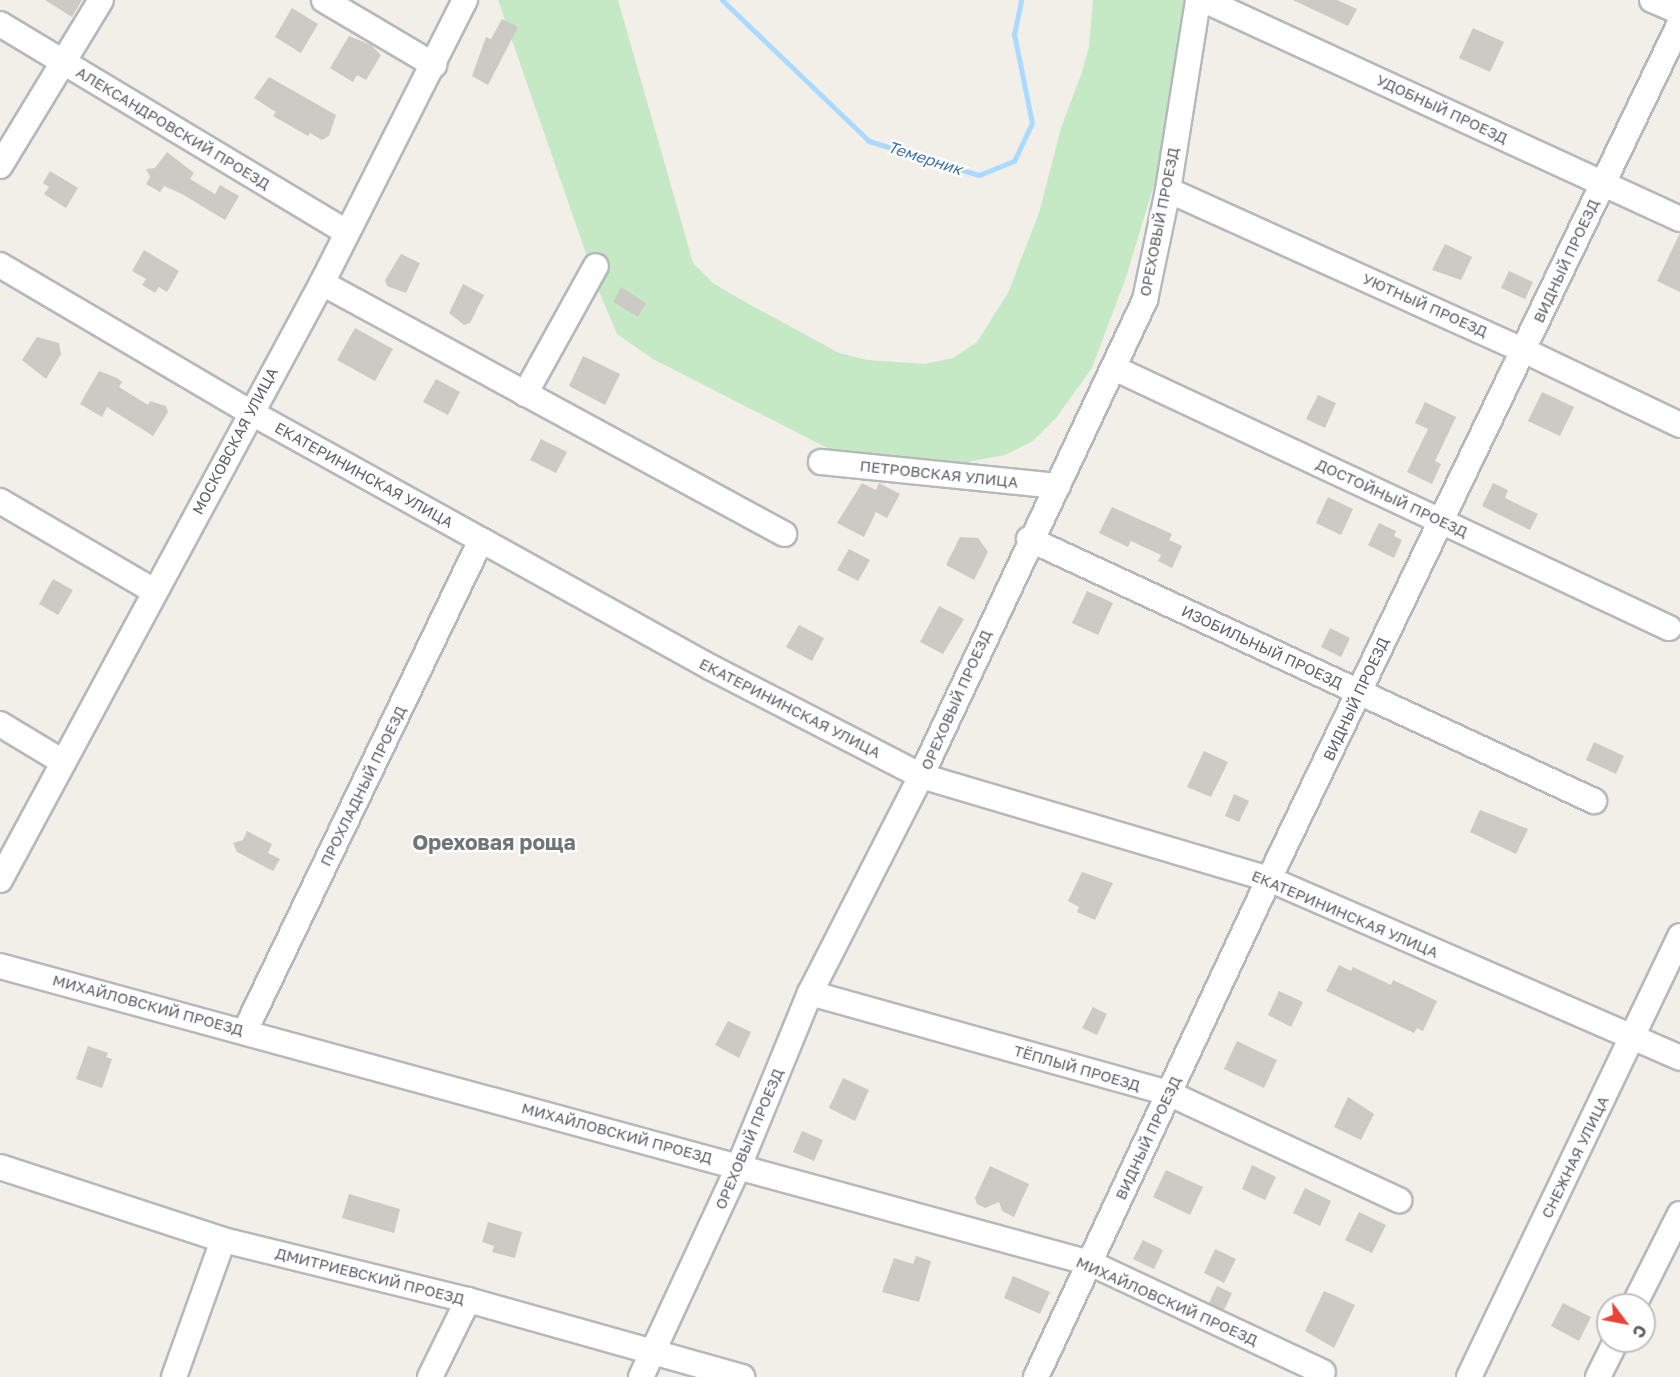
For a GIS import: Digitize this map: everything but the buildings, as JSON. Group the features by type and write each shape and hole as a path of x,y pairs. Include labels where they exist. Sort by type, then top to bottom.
{"street":[{"path":"0,166 100,0"},
{"path":"324,0 434,65"},
{"name":"МОСКОВСКАЯ УЛИЦА","path":"0,880 250,412 322,283 465,0"},
{"name":"ОРЕХОВЫЙ ПРОЕЗД","path":"641,1377 739,1166 810,993 921,776 1029,539 1058,486 1144,300 1168,190 1198,0"},
{"name":"УДОБНЫЙ ПРОЕЗД","path":"1204,0 1680,219"},
{"path":"1652,0 1680,12"},
{"name":"ВИДНЫЙ ПРОЕЗД","path":"1036,1377 1269,879 1680,23"},
{"name":"АЛЕКСАНДРОВСКИЙ ПРОЕЗД","path":"0,24 346,232"},
{"name":"УЮТНЫЙ ПРОЕЗД","path":"1168,190 1523,350 1680,425"},
{"name":"ЕКАТЕРИНИНСКАЯ УЛИЦА","path":"0,265 250,412 712,668 921,776 1269,879 1633,1035 1680,1058"},
{"path":"525,393 596,266"},
{"path":"322,283 784,534"},
{"name":"ДОСТОЙНЫЙ ПРОЕЗД","path":"1114,368 1669,628"},
{"name":"ПЕТРОВСКАЯ УЛИЦА","path":"821,462 1058,486"},
{"path":"0,501 154,591"},
{"name":"ИЗОБИЛЬНЫЙ ПРОЕЗД","path":"1029,539 1594,801"},
{"name":"ПРОХЛАДНЫЙ ПРОЕЗД","path":"245,1031 481,540"},
{"path":"0,724 63,762"},
{"name":"СНЕЖНАЯ УЛИЦА","path":"1469,1377 1680,936"},
{"name":"МИХАЙЛОВСКИЙ ПРОЕЗД","path":"0,966 1090,1263 1323,1372"},
{"name":"ТЁПЛЫЙ ПРОЕЗД","path":"810,993 1168,1093 1400,1200"},
{"name":"ДМИТРИЕВСКИЙ ПРОЕЗД","path":"0,1167 223,1240 468,1300 742,1377"},
{"path":"1640,1293 1680,1214"},
{"path":"174,1377 223,1240"},
{"path":"430,1377 468,1300"},
{"path":"1598,1377 1610,1353"}],"green space":[{"path":"498,0 618,0 693,263 713,283 839,353 867,360 925,364 953,358 977,342 1008,293 1039,213 1061,128 1081,75 1089,47 1093,0 1194,0 1162,159 1125,280 1092,368 1056,418 1033,441 1005,455 941,467 847,458 653,359 617,334 599,291"}],"waterway":[{"name":"Темерник","path":"722,0 869,141 979,175 1014,161 1032,123 1014,34 1021,0"}],"district":[{"name":"Ореховая роща","path":"494,842"}]}
